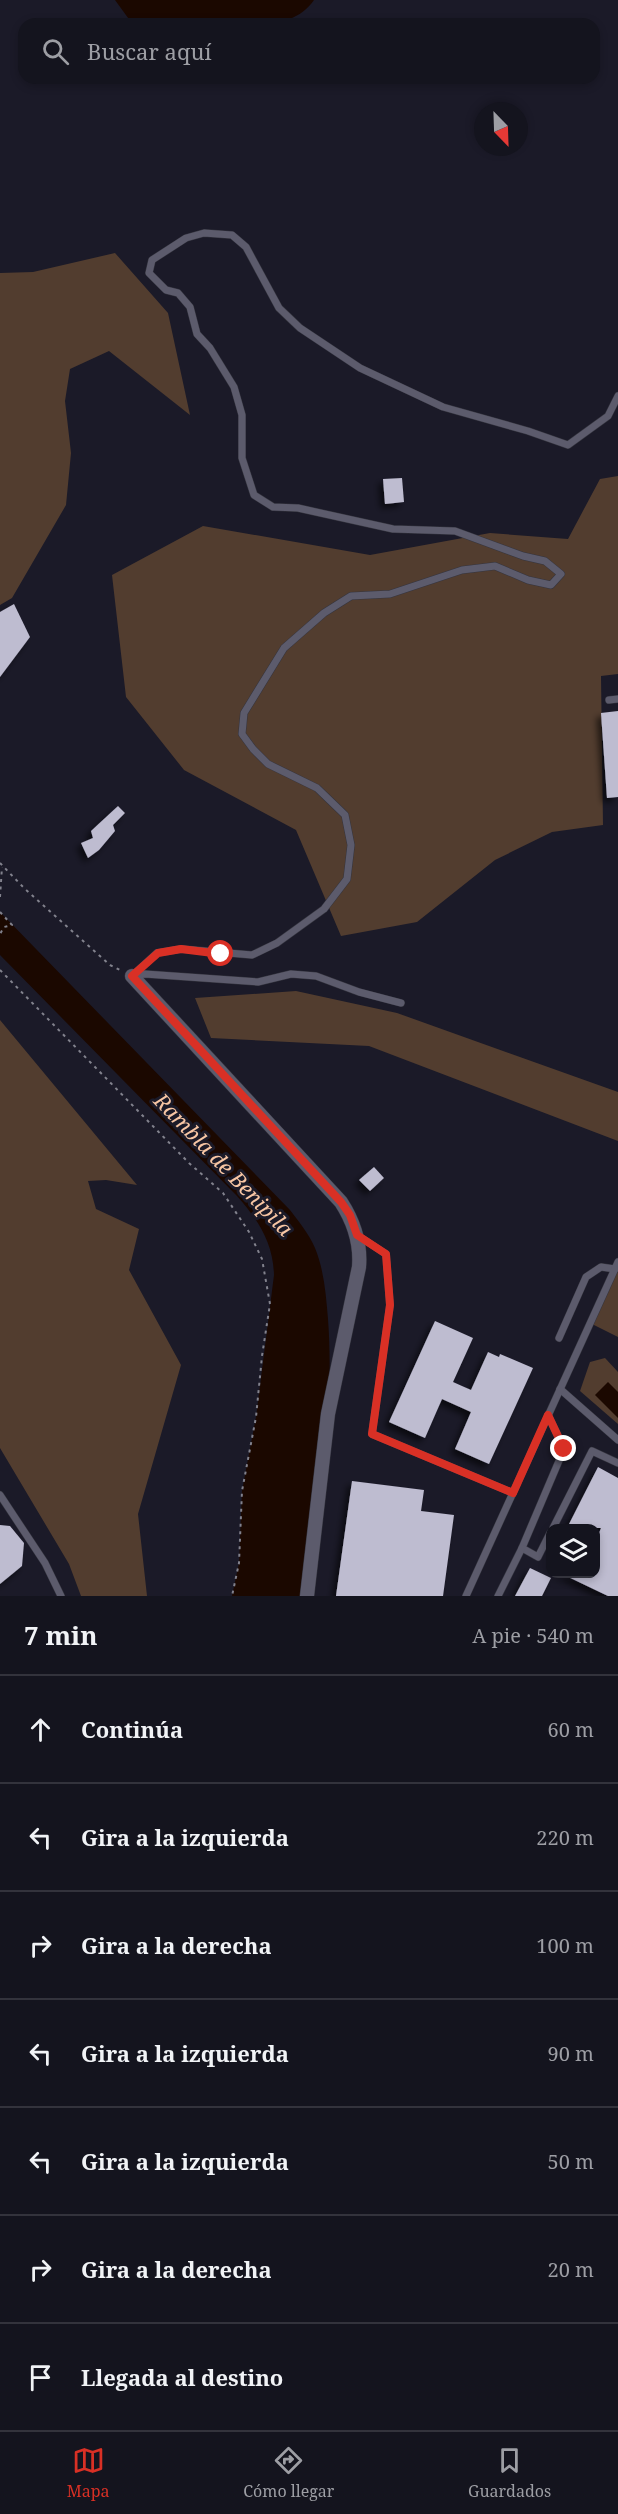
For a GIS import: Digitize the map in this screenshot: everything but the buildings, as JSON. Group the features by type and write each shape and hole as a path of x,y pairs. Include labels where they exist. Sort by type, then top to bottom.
{"street":[{"path":"132,976 341,1202 350,1215 357,1235 360,1254 359,1267 328,1414 307,1596"}],"lane":[{"path":"132,976 158,953 181,949 252,955 277,943 324,909 347,879 351,845 345,815 317,788 268,764 252,749 242,734 244,713 284,648 324,613 351,596 390,594 462,570 495,566 528,580 551,585 561,574 545,561 523,556 454,531 393,529 298,508 273,507 254,495 242,458 242,415 234,387 210,348 197,334 190,307 178,293 166,290 149,273 152,260 186,238 204,233 232,235 246,247 279,308 300,328 360,368 443,407 568,445 608,416 618,396"},
{"path":"609,700 618,699"},
{"path":"132,976 145,974 258,982 291,974 316,976 359,993 402,1003"},
{"path":"357,1235 386,1254 390,1305 372,1434 513,1493"},
{"path":"466,1596 617,1268 601,1267 586,1277 559,1338"},
{"path":"560,1389 618,1440"},
{"path":"498,1596 522,1548 564,1449 548,1415"},
{"path":"555,1524 592,1451 618,1463"},
{"path":"0,1495 45,1563 61,1596"},
{"path":"522,1548 538,1557 546,1541"}],"path":[{"path":"1,864 24,888 110,965 132,976"},
{"path":"0,897 1,864"},
{"path":"0,912 12,925 4,927 0,934"},
{"path":"0,970 189,1163 223,1193 249,1232 262,1259 270,1304 256,1417 242,1491 239,1563 232,1596"}],"shaded area":[{"path":"115,253 168,313 190,415 109,351 70,369 65,401 71,453 66,505 12,598 0,605 0,273 33,272"},
{"path":"618,476 618,674 601,676 603,825 552,832 495,860 417,922 341,936 296,830 184,770 126,697 112,575 203,526 370,555 490,533 568,539 600,479"},
{"path":"296,991 397,1013 618,1092 618,1141 369,1046 211,1038 195,998"},
{"path":"0,1020 137,1185 106,1180 88,1181 96,1209 139,1229 129,1270 181,1365 138,1514 147,1596 81,1596 69,1564 0,1448"},
{"path":"618,1262 618,1337 590,1323"},
{"path":"605,1358 618,1372 618,1424 580,1391 590,1362"}],"water":[{"path":"115,0 314,0 306,9 292,18 128,18"},
{"name":"Rambla de Benipila","path":"0,912 290,1210 315,1248 323,1274 330,1354 324,1458 307,1596 232,1596 239,1563 242,1491 256,1417 274,1275 271,1252 263,1232 237,1196 0,955"},
{"path":"608,1382 618,1392 618,1418 595,1395"}],"route":[{"path":"221,954 181,949 158,953 132,976 341,1202 350,1215 357,1235 386,1254 390,1305 372,1434 513,1493 548,1415 564,1449"}]}
